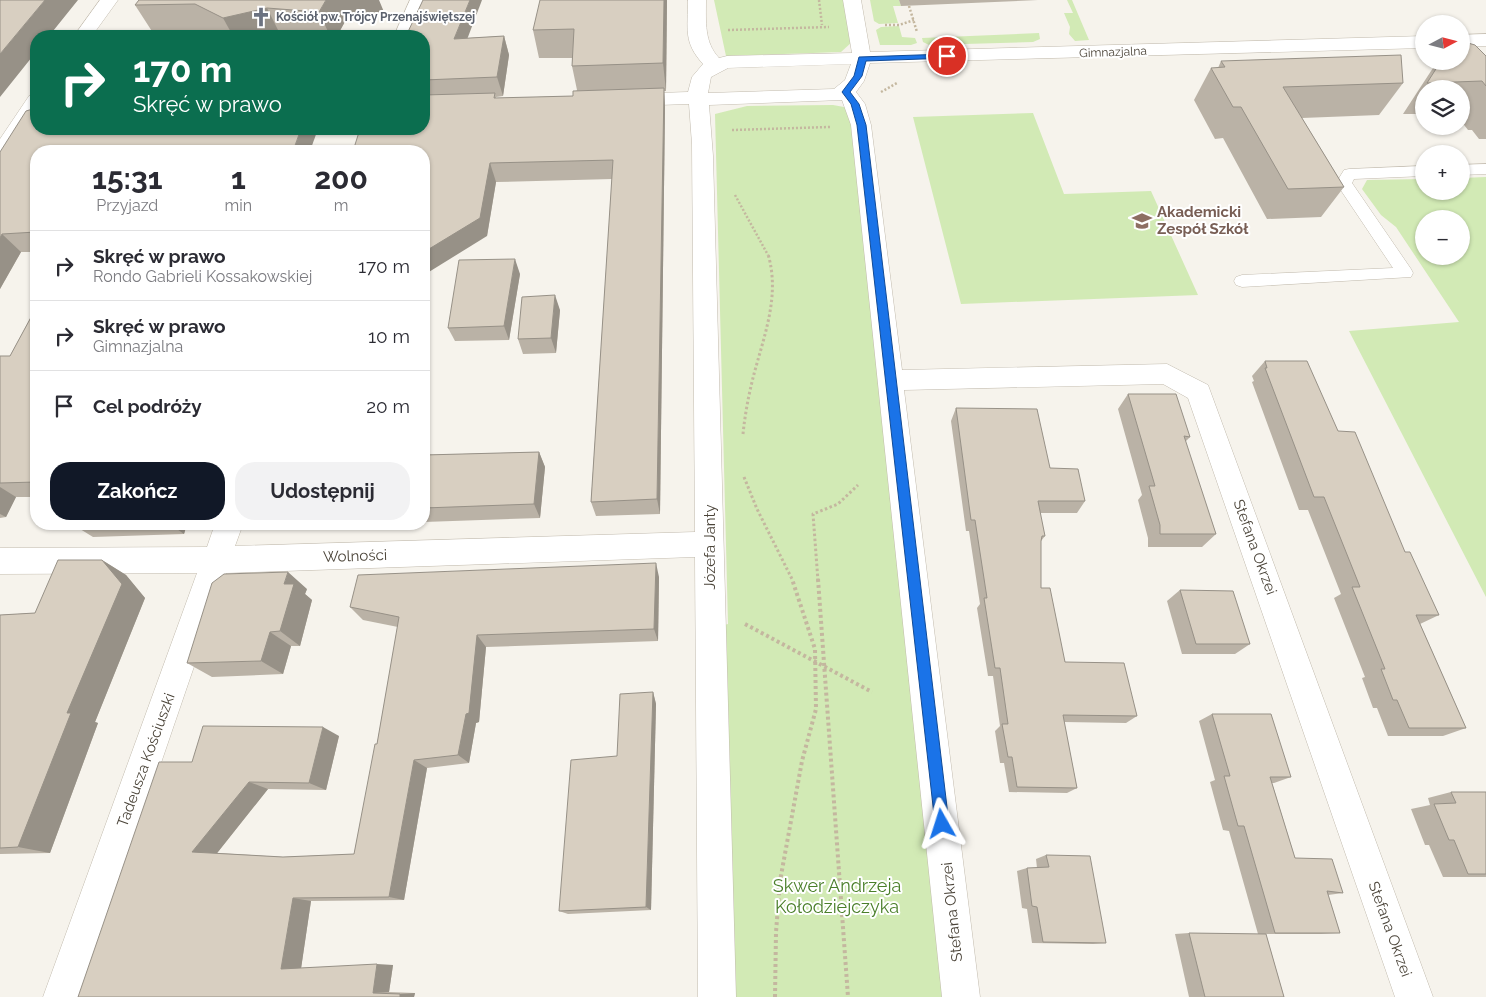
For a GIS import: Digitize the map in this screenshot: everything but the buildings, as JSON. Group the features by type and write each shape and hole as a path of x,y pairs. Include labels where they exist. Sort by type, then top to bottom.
{"street":[{"path":"87,30 109,0"},
{"path":"406,30 419,0"},
{"path":"697,0 697,31 700,49 714,65"},
{"path":"611,101 699,98 718,100 837,95 846,92 858,76 862,58 852,0"},
{"path":"1470,41 1486,40"},
{"name":"Gimnazjalna","path":"714,65 727,62 1415,42"},
{"name":"Józefa Janty","path":"714,65 703,74 699,83 699,98 710,544 718,997"},
{"name":"Stefana Okrzei","path":"846,92 855,104 861,125 892,380 961,997"},
{"path":"0,155 30,112"},
{"name":"Stefana Okrzei","path":"892,380 1167,374 1199,392 1414,997"},
{"name":"Tadeusza Kościuszki","path":"62,997 228,530"},
{"name":"Wolności","path":"0,561 217,560 710,544"}],"lane":[{"path":"1470,170 1486,169"},
{"path":"1242,280 1405,273 1344,183 1349,174 1415,171"}],"path":[{"path":"819,0 822,25"},
{"path":"697,31 899,25 914,20 909,6"},
{"path":"728,130 861,125"},
{"path":"732,189 746,218 762,239 769,257 772,282 772,305 745,411 742,440"},
{"path":"742,473 757,510 793,580 815,649 816,709 802,761 780,881 776,932 775,997"},
{"path":"848,997 814,514 831,511 845,500 858,485"},
{"path":"710,605 872,692"}],"green space":[{"path":"714,0 848,0 852,42 841,52 726,56"},
{"path":"870,0 899,0 901,6 893,6 898,23 879,24 874,21"},
{"path":"1067,0 1072,0 1089,40 1075,41 1069,34 1070,27 1064,13 1073,13"},
{"path":"899,26 902,37 915,38 917,43 911,45 880,45 876,30 881,27"},
{"path":"1039,33 1040,39 1033,42 929,45 923,42 922,38"},
{"name":"Skwer Andrzeja Kołodziejczyka","path":"833,105 855,109 949,997 735,997 724,625 728,624 715,114 747,106"},
{"path":"1033,113 1064,194 1151,191 1198,295 961,304 913,117"},
{"path":"1486,177 1486,597 1349,331 1459,322 1421,265 1470,265 1470,210 1415,210 1415,256 1396,227 1381,215 1362,189 1367,180 1415,179 1415,200 1470,200 1470,178"}],"place":[{"name":"Kościół pw. Trójcy Przenajświętszej","path":"261,17"},
{"name":"Akademicki Zespół Szkół","path":"1142,221"}],"route":[{"path":"942,824 861,125 855,104 846,92 858,76 862,58 947,56"}]}
